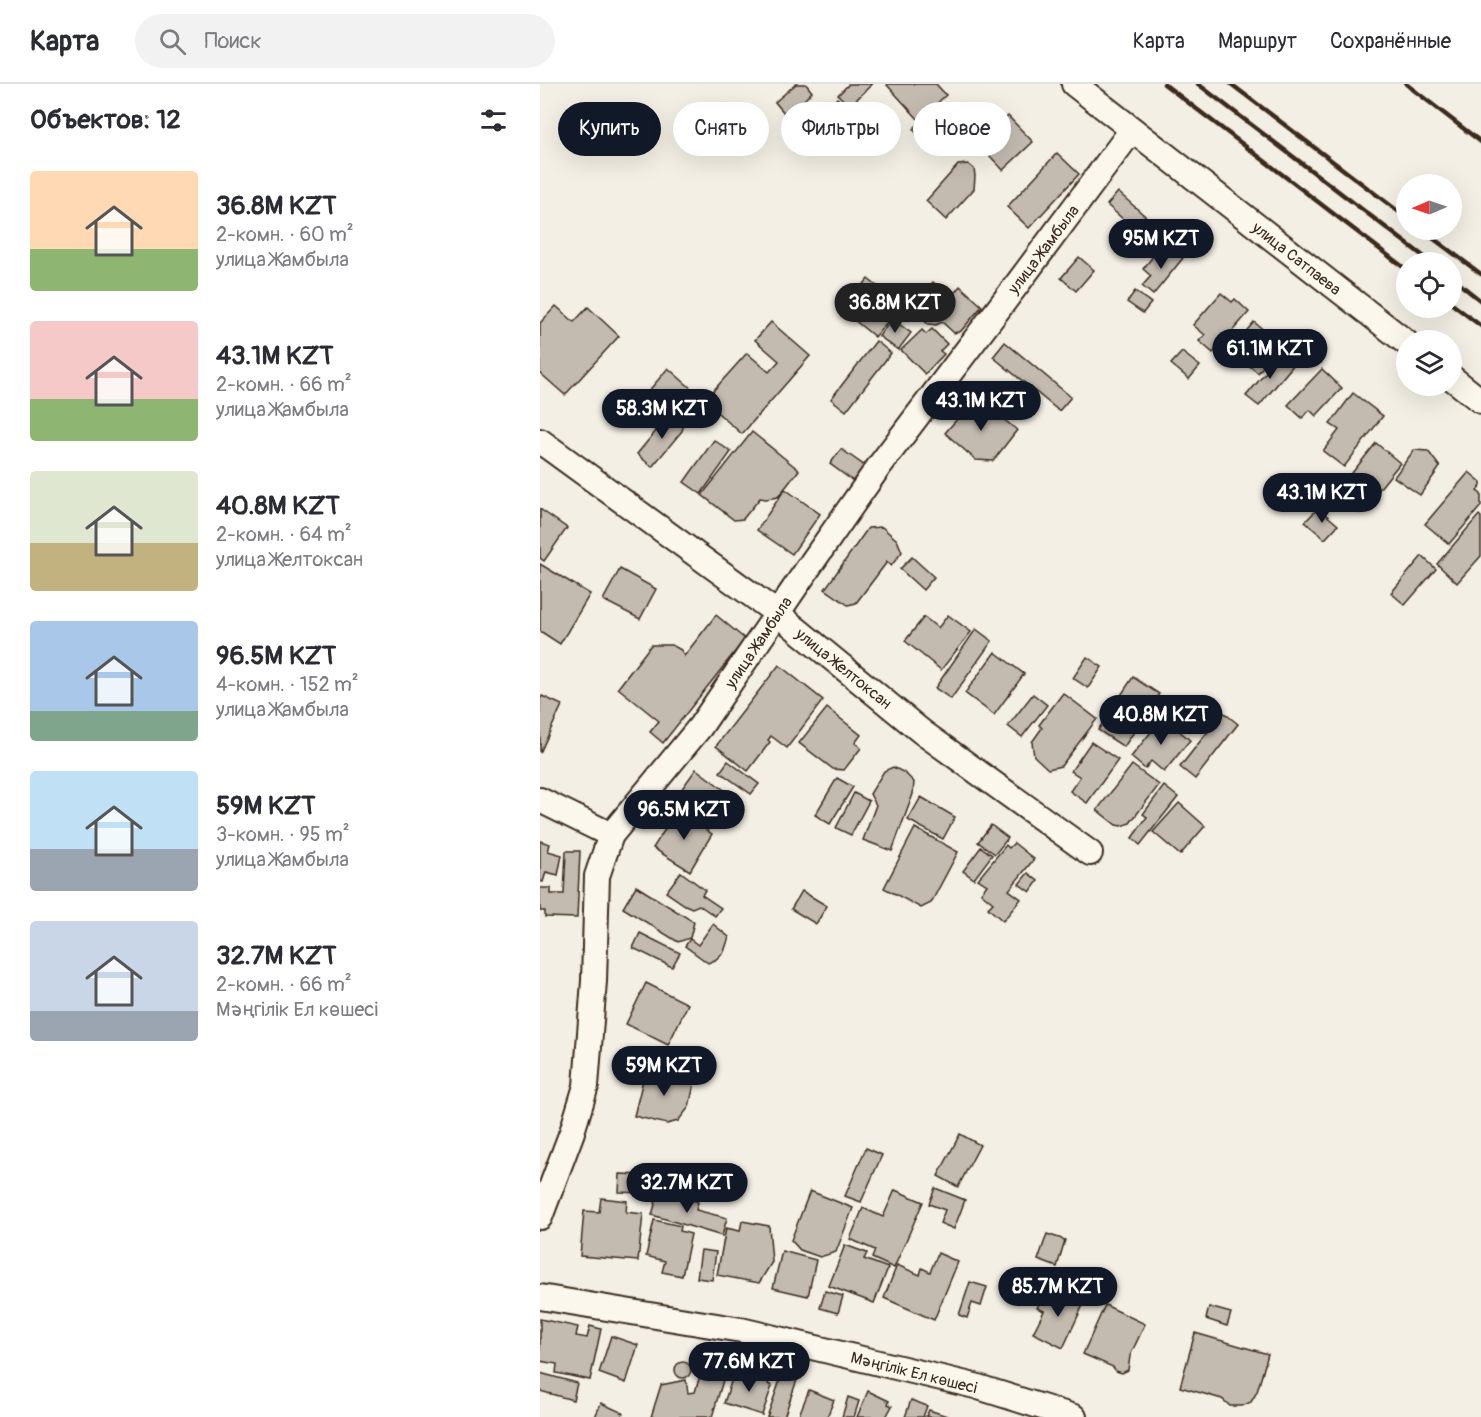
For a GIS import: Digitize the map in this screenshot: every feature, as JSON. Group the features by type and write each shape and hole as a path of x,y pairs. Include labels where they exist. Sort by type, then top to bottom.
{"street":[{"name":"улица Сатпаева","path":"1074,84 1396,335"},
{"name":"улица Жамбыла","path":"540,1217 572,1132 586,1086 594,981 597,876 611,835 700,727 880,465 1132,130"},
{"path":"1462,386 1481,401"},
{"name":"улица Желтоксан","path":"540,441 778,614 922,732 1090,853"},
{"path":"540,800 611,835"},
{"name":"Мәңгілік Ел көшесі","path":"540,1297 741,1330 975,1386 1074,1417"}],"building":[{"path":"796,84 806,84 812,92 804,102 781,102 781,109 775,102"},
{"path":"849,84 872,84 854,102 846,102 838,95"},
{"path":"936,84 946,95 938,102 913,102 913,113 887,85"},
{"path":"1011,119 1033,142 1003,170 990,156 1011,156"},
{"path":"1057,153 1079,174 1029,228 1007,207"},
{"path":"968,164 974,169 974,189 946,220 926,201 958,165"},
{"path":"1118,192 1152,222 1141,235 1107,205"},
{"path":"1171,248 1183,258 1153,295 1142,286 1151,276 1143,269 1154,255 1161,261"},
{"path":"1079,257 1094,270 1076,291 1061,278"},
{"path":"868,279 901,305 875,337 843,311"},
{"path":"933,282 951,297 960,286 982,306 961,331 954,333 942,322 936,325 928,324 910,309"},
{"path":"1135,291 1151,303 1143,313 1127,302"},
{"path":"1221,293 1232,302 1235,299 1249,312 1213,353 1199,341 1205,335 1193,325"},
{"path":"556,306 574,322 588,307 619,336 565,395 540,373 540,323"},
{"path":"892,319 911,333 898,350 879,336"},
{"path":"771,322 810,356 742,434 704,401 747,353 769,372 779,361 755,340"},
{"path":"1254,322 1281,344 1258,373 1230,350"},
{"path":"932,329 947,344 940,351 944,354 925,374 901,350 922,330 926,334"},
{"path":"876,341 891,353 846,411 831,399"},
{"path":"1005,342 1071,397 1059,411 993,357"},
{"path":"1182,352 1200,366 1189,379 1171,364"},
{"path":"1282,353 1295,363 1259,406 1246,396"},
{"path":"668,368 693,390 677,408 669,410 648,392"},
{"path":"1322,369 1342,388 1316,416 1310,410 1302,418 1288,405"},
{"path":"1353,393 1383,416 1344,467 1323,451 1339,430 1330,424"},
{"path":"982,402 1017,430 993,461 976,460 945,433 971,403"},
{"path":"670,414 679,416 684,424 682,431 652,467 637,454"},
{"path":"752,432 799,470 778,497 760,498 743,519 734,520 702,495"},
{"path":"714,440 731,452 701,494 684,482"},
{"path":"1376,443 1400,463 1360,513 1336,493"},
{"path":"841,449 865,466 853,481 830,464"},
{"path":"1414,450 1428,451 1440,467 1420,495 1394,477"},
{"path":"1469,472 1481,482 1477,491 1481,494 1481,506 1449,544 1425,524"},
{"path":"785,489 820,514 792,554 757,530"},
{"path":"1318,508 1338,525 1325,539 1305,522"},
{"path":"540,509 567,528 544,561 540,558"},
{"path":"1479,515 1481,517 1481,556 1457,583 1437,564"},
{"path":"882,527 897,540 902,552 891,566 887,562 856,603 848,605 825,589 868,528"},
{"path":"1422,556 1436,569 1405,605 1391,593"},
{"path":"912,557 934,577 923,590 900,569"},
{"path":"540,564 590,594 560,644 540,631"},
{"path":"620,569 656,589 640,619 603,600"},
{"path":"716,615 745,639 663,743 650,732 659,721 618,688 651,645 672,645 681,650 684,656"},
{"path":"948,615 971,632 941,670 905,641 924,617 938,628"},
{"path":"976,629 992,641 951,699 935,688"},
{"path":"995,652 1024,674 994,715 965,693"},
{"path":"1087,657 1102,667 1088,688 1073,678"},
{"path":"779,665 823,700 787,748 771,736 768,740 770,742 748,771 716,746"},
{"path":"1133,677 1159,694 1124,747 1098,730"},
{"path":"1063,693 1097,719 1061,766 1048,769 1034,756 1032,742 1042,728 1039,725"},
{"path":"1033,694 1047,705 1022,737 1008,726"},
{"path":"542,696 562,705 540,753 540,699"},
{"path":"827,708 861,735 855,743 861,748 844,770 833,769 799,743"},
{"path":"1218,708 1238,724 1195,779 1180,767 1213,725 1208,721"},
{"path":"1163,717 1190,740 1164,772 1151,761 1145,769 1131,757"},
{"path":"1091,742 1118,760 1087,803 1070,791 1080,777 1071,771"},
{"path":"728,761 759,784 751,794 720,772"},
{"path":"1132,765 1159,785 1130,823 1116,825 1097,810"},
{"path":"893,767 905,773 914,782 913,794 892,851 863,840 876,805 870,794 884,771"},
{"path":"696,769 739,801 728,816 720,818 681,790"},
{"path":"837,778 853,787 830,824 815,815"},
{"path":"1164,786 1178,797 1140,845 1132,838 1147,817 1143,814"},
{"path":"854,793 869,801 851,835 836,828"},
{"path":"921,797 955,817 943,839 908,820"},
{"path":"1179,803 1205,826 1180,855 1153,832"},
{"path":"674,815 690,825 696,816 710,824 706,830 712,834 690,871 653,848"},
{"path":"991,825 1008,838 995,854 978,842"},
{"path":"915,828 958,852 931,903 921,908 884,888"},
{"path":"540,841 550,844 548,851 562,855 558,875 546,872 543,882 540,881"},
{"path":"1014,843 1034,859 1009,890 1021,899 1003,921 988,908 993,903 981,893 987,885 978,879 1006,845 1009,848"},
{"path":"981,847 992,855 974,879 963,871"},
{"path":"566,851 580,851 577,918 545,917 545,911 540,911 540,888 551,888 551,894 564,894"},
{"path":"681,872 705,890 702,895 721,908 715,916 699,905 692,908 685,905 666,892"},
{"path":"1028,873 1038,881 1030,892 1019,884"},
{"path":"636,886 694,922 690,938 678,942 623,908"},
{"path":"802,891 827,906 816,924 791,909"},
{"path":"713,924 729,937 724,952 708,963 685,946 690,939 698,945"},
{"path":"640,933 680,953 672,967 633,948"},
{"path":"646,983 688,1004 668,1045 626,1024"},
{"path":"646,1068 695,1080 689,1107 678,1121 667,1124 634,1116"},
{"path":"960,1134 980,1145 958,1187 938,1176"},
{"path":"866,1148 882,1155 861,1202 845,1196"},
{"path":"673,1167 687,1170 685,1182 671,1179"},
{"path":"620,1174 642,1175 641,1193 619,1192"},
{"path":"935,1188 965,1200 954,1229 940,1223 945,1210 929,1204"},
{"path":"659,1190 698,1202 696,1210 727,1218 722,1236 652,1215"},
{"path":"895,1190 923,1202 894,1268 872,1258 875,1250 850,1239 863,1208 883,1217"},
{"path":"810,1191 853,1208 836,1252 820,1257 800,1250 791,1240"},
{"path":"601,1198 627,1201 626,1212 643,1214 638,1261 580,1256 584,1211 599,1212"},
{"path":"654,1220 681,1226 680,1231 691,1234 682,1276 662,1272 665,1261 646,1256"},
{"path":"742,1221 769,1226 772,1262 759,1283 717,1275 726,1228 740,1231"},
{"path":"1047,1234 1065,1240 1057,1267 1038,1260"},
{"path":"845,1245 867,1253 864,1259 888,1268 874,1303 829,1286"},
{"path":"701,1250 716,1252 712,1280 697,1278"},
{"path":"782,1251 816,1260 808,1296 773,1288"},
{"path":"938,1253 958,1262 934,1320 884,1298 897,1265 920,1275 922,1268 930,1272"},
{"path":"970,1282 987,1287 981,1306 972,1303 967,1318 959,1315"},
{"path":"1054,1289 1084,1303 1063,1348 1033,1333 1044,1311 1037,1308 1042,1297 1049,1300"},
{"path":"825,1291 843,1296 838,1313 820,1308"},
{"path":"1105,1305 1145,1324 1130,1356 1128,1370 1122,1373 1083,1354"},
{"path":"1209,1307 1231,1313 1227,1326 1206,1319"},
{"path":"540,1319 578,1327 576,1336 587,1338 590,1326 601,1329 590,1380 556,1373 557,1364 540,1361"},
{"path":"1195,1333 1268,1354 1257,1392 1251,1402 1242,1406 1230,1406 1222,1399 1180,1387"},
{"path":"611,1336 638,1345 626,1383 599,1373"},
{"path":"708,1350 730,1357 712,1417 651,1417 661,1385 686,1380 688,1393 695,1392"},
{"path":"683,1362 689,1364 691,1370 689,1376 683,1378 677,1376 675,1370 677,1364"},
{"path":"741,1372 762,1379 763,1374 770,1376 768,1384 772,1386 762,1415 724,1403 733,1376"},
{"path":"783,1372 798,1377 784,1417 767,1417"},
{"path":"540,1373 577,1383 573,1400 540,1391"},
{"path":"809,1390 834,1400 827,1417 799,1415"},
{"path":"868,1391 889,1401 888,1404 892,1406 886,1417 857,1417"},
{"path":"848,1397 859,1401 854,1417 842,1417"},
{"path":"911,1400 927,1406 923,1417 905,1417"},
{"path":"601,1403 623,1413 621,1417 595,1417"},
{"path":"929,1410 950,1417 926,1417"}],"railway":[{"path":"1164,84 1396,262"},
{"path":"1198,84 1418,252"},
{"path":"1231,84 1396,210"},
{"path":"1406,84 1481,142"},
{"path":"1435,240 1481,274"},
{"path":"1462,286 1481,301"},
{"path":"1462,312 1481,326"}]}
